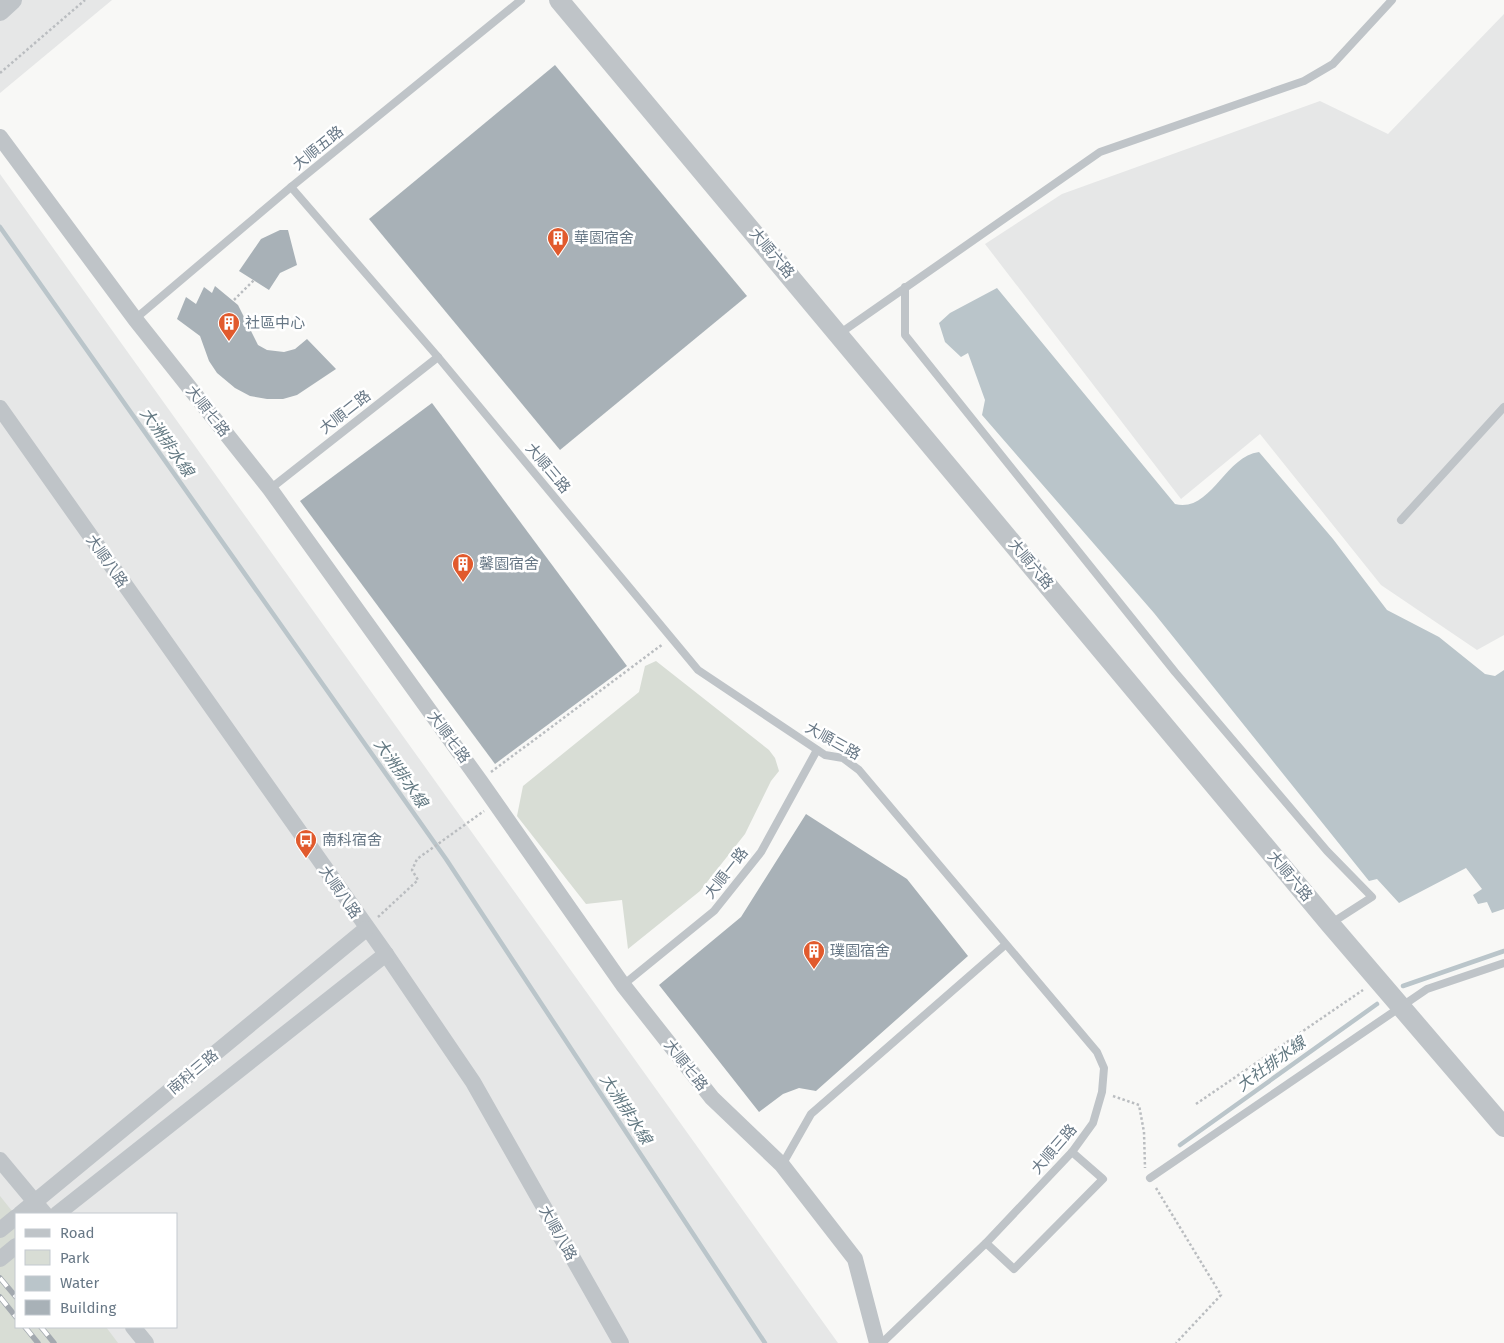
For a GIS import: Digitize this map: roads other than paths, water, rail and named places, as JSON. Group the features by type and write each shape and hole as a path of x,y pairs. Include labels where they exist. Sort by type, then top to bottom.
{"street":[{"path":"0,10 12,0"},
{"name":"大順六路","path":"559,0 1330,924 1504,1127"},
{"name":"大順七路","path":"0,137 135,319 270,489 480,781 623,985 712,1098 782,1165 855,1259 877,1343"},
{"name":"大順八路","path":"0,408 366,929 386,954 473,1082 621,1343"},
{"name":"南科三路","path":"23,1213 40,1208 366,929"},
{"name":"南科三路","path":"58,1213 386,954"},
{"path":"0,1160 40,1208"},
{"path":"0,1230 15,1218"},
{"path":"0,1259 15,1247"},
{"path":"134,1328 146,1343"}],"lane":[{"name":"大順五路","path":"135,319 291,187 520,0"},
{"path":"839,334 1100,152 1304,82 1333,64 1392,0"},
{"name":"大順三路","path":"291,187 438,357 698,670 825,755 843,758 859,770 1097,1052 1104,1068 1102,1092 1093,1123 1072,1152 986,1243 882,1343"},
{"path":"905,287 905,336 1175,672 1327,851 1372,897 1330,924"},
{"name":"大順二路","path":"270,489 438,357"},
{"path":"1401,520 1504,407"},
{"name":"大順一路","path":"623,985 714,911 761,852 817,750"},
{"path":"782,1165 811,1114 1005,945"},
{"path":"1150,1178 1400,1005 1427,989 1504,963"},
{"path":"986,1243 1014,1270 1103,1179 1072,1152"}],"water":[{"path":"997,288 1175,504 1188,505 1198,500 1208,493 1236,464 1247,456 1259,452 1333,539 1387,610 1439,637 1485,674 1495,676 1504,670 1504,909 1492,913 1487,902 1478,904 1473,895 1482,889 1466,868 1399,903 1377,879 1369,881 1154,613 982,415 985,400 968,353 961,357 945,342 939,323 950,313"}],"waterway":[{"name":"大洲排水線","path":"0,227 446,859 765,1343"},
{"name":"大社排水線","path":"1403,986 1504,951"},
{"name":"大社排水線","path":"1180,1145 1377,1004"}],"railway":[{"path":"0,1278 15,1296"},
{"path":"0,1297 15,1316"},
{"path":"26,1328 38,1343"},
{"path":"42,1328 54,1343"}],"place":[{"name":"華園宿舍","path":"558,257"},
{"name":"社區中心","path":"229,342"},
{"name":"馨園宿舍","path":"463,583"},
{"name":"南科宿舍","path":"306,859"},
{"name":"璞園宿舍","path":"814,970"}]}
